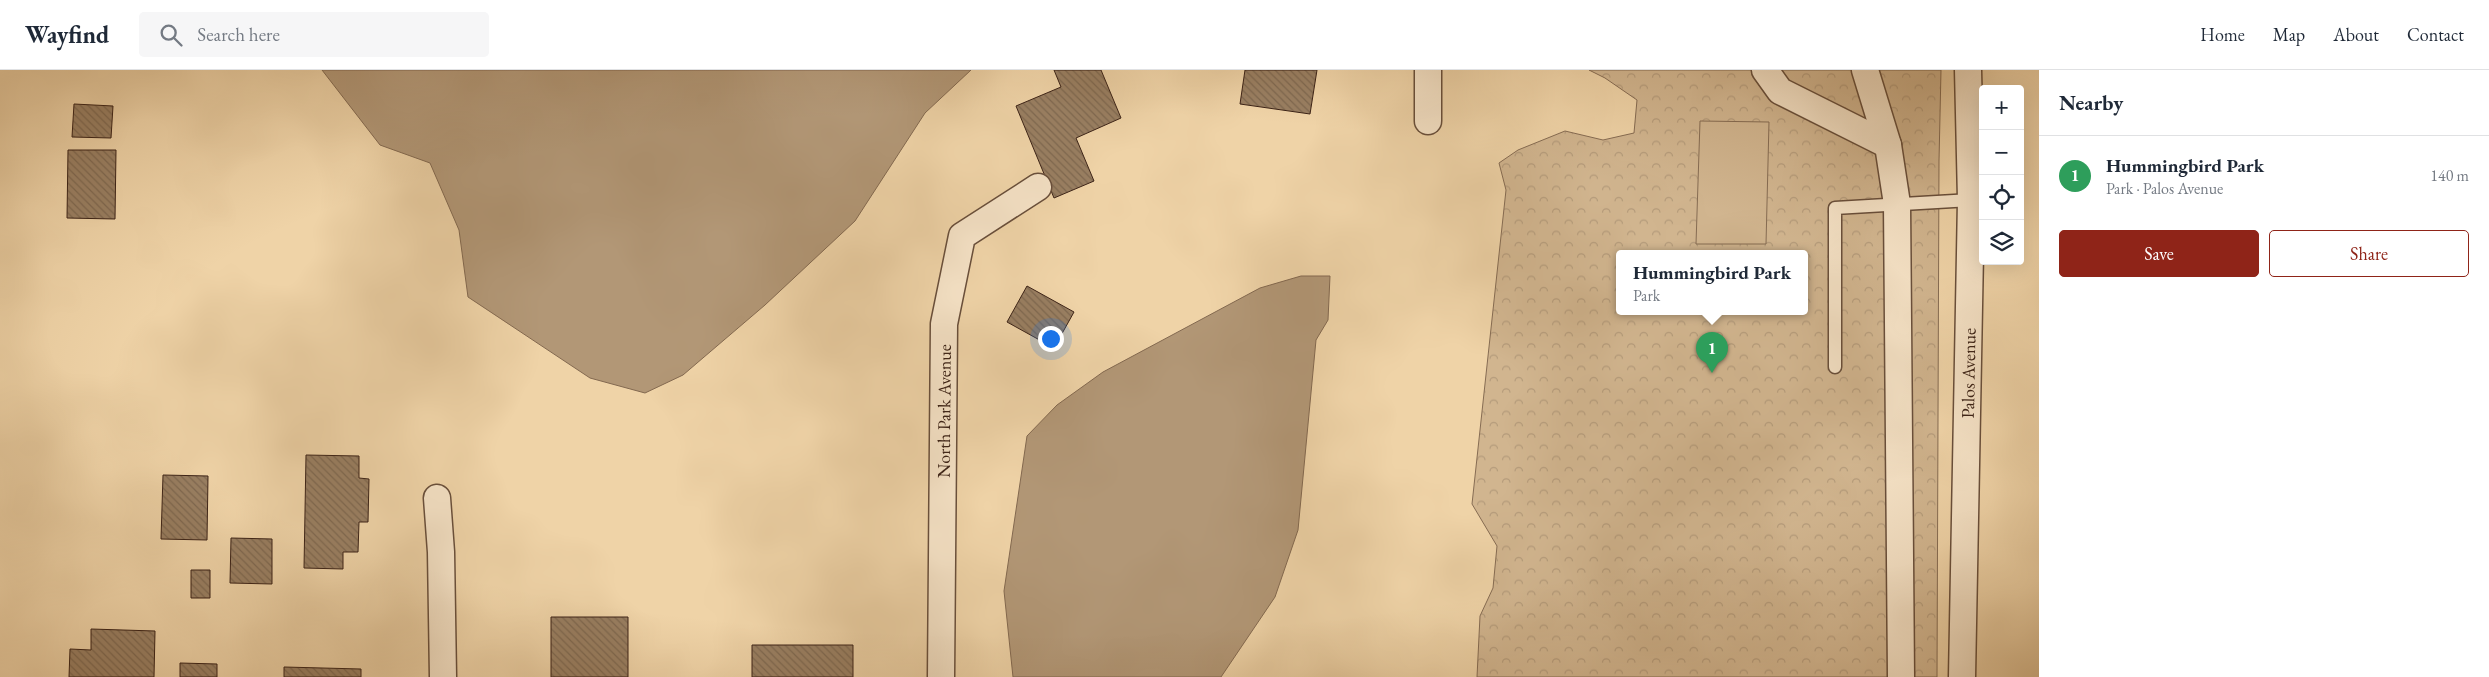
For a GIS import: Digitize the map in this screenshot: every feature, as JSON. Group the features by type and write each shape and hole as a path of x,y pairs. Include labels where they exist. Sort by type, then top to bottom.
{"street":[{"path":"1428,70 1428,120"},
{"path":"1765,70 1780,91 1888,145"},
{"path":"1865,70 1888,145 1897,204 1901,677"},
{"name":"Palos Avenue","path":"1962,677 1971,200 1968,70"},
{"name":"North Park Avenue","path":"941,677 944,324 962,236 1038,187"},
{"path":"437,498 441,552 443,677"}],"lane":[{"path":"1835,368 1835,208 1971,200"}],"green space":[{"path":"1589,70 1941,70 1937,677 1477,677 1480,616 1493,588 1497,546 1472,504 1506,190 1499,163 1518,150 1565,131 1603,140 1634,133 1637,100 1605,78"},
{"path":"1700,121 1769,122 1766,244 1696,244"}],"shaded area":[{"path":"322,70 971,70 925,113 855,221 765,305 683,375 645,393 590,378 468,297 459,230 430,163 380,145"},
{"path":"1301,276 1330,276 1328,320 1316,340 1298,530 1275,597 1221,677 1013,677 1004,591 1027,436 1057,405 1103,372 1260,288"}],"building":[{"path":"1054,70 1101,70 1121,118 1076,138 1094,181 1054,198 1016,106 1061,87"},
{"path":"1245,70 1317,70 1310,114 1240,104"},
{"path":"74,104 113,106 111,138 72,137"},
{"path":"68,150 116,150 115,219 67,218"},
{"path":"1027,286 1074,312 1054,348 1007,322"},
{"path":"306,455 359,456 359,478 369,479 368,522 359,522 358,552 343,552 343,569 304,568"},
{"path":"163,475 208,476 207,540 161,539"},
{"path":"231,538 272,539 272,584 230,583"},
{"path":"191,570 210,570 210,598 191,598"},
{"path":"551,617 628,617 628,677 551,677"},
{"path":"91,629 155,631 154,677 69,677 70,649 91,650"},
{"path":"752,645 853,645 853,677 752,677"},
{"path":"180,663 217,664 217,677 180,677"},
{"path":"284,667 361,669 361,677 284,677"}],"place":[{"name":"Hummingbird Park","path":"1712,373"}]}
